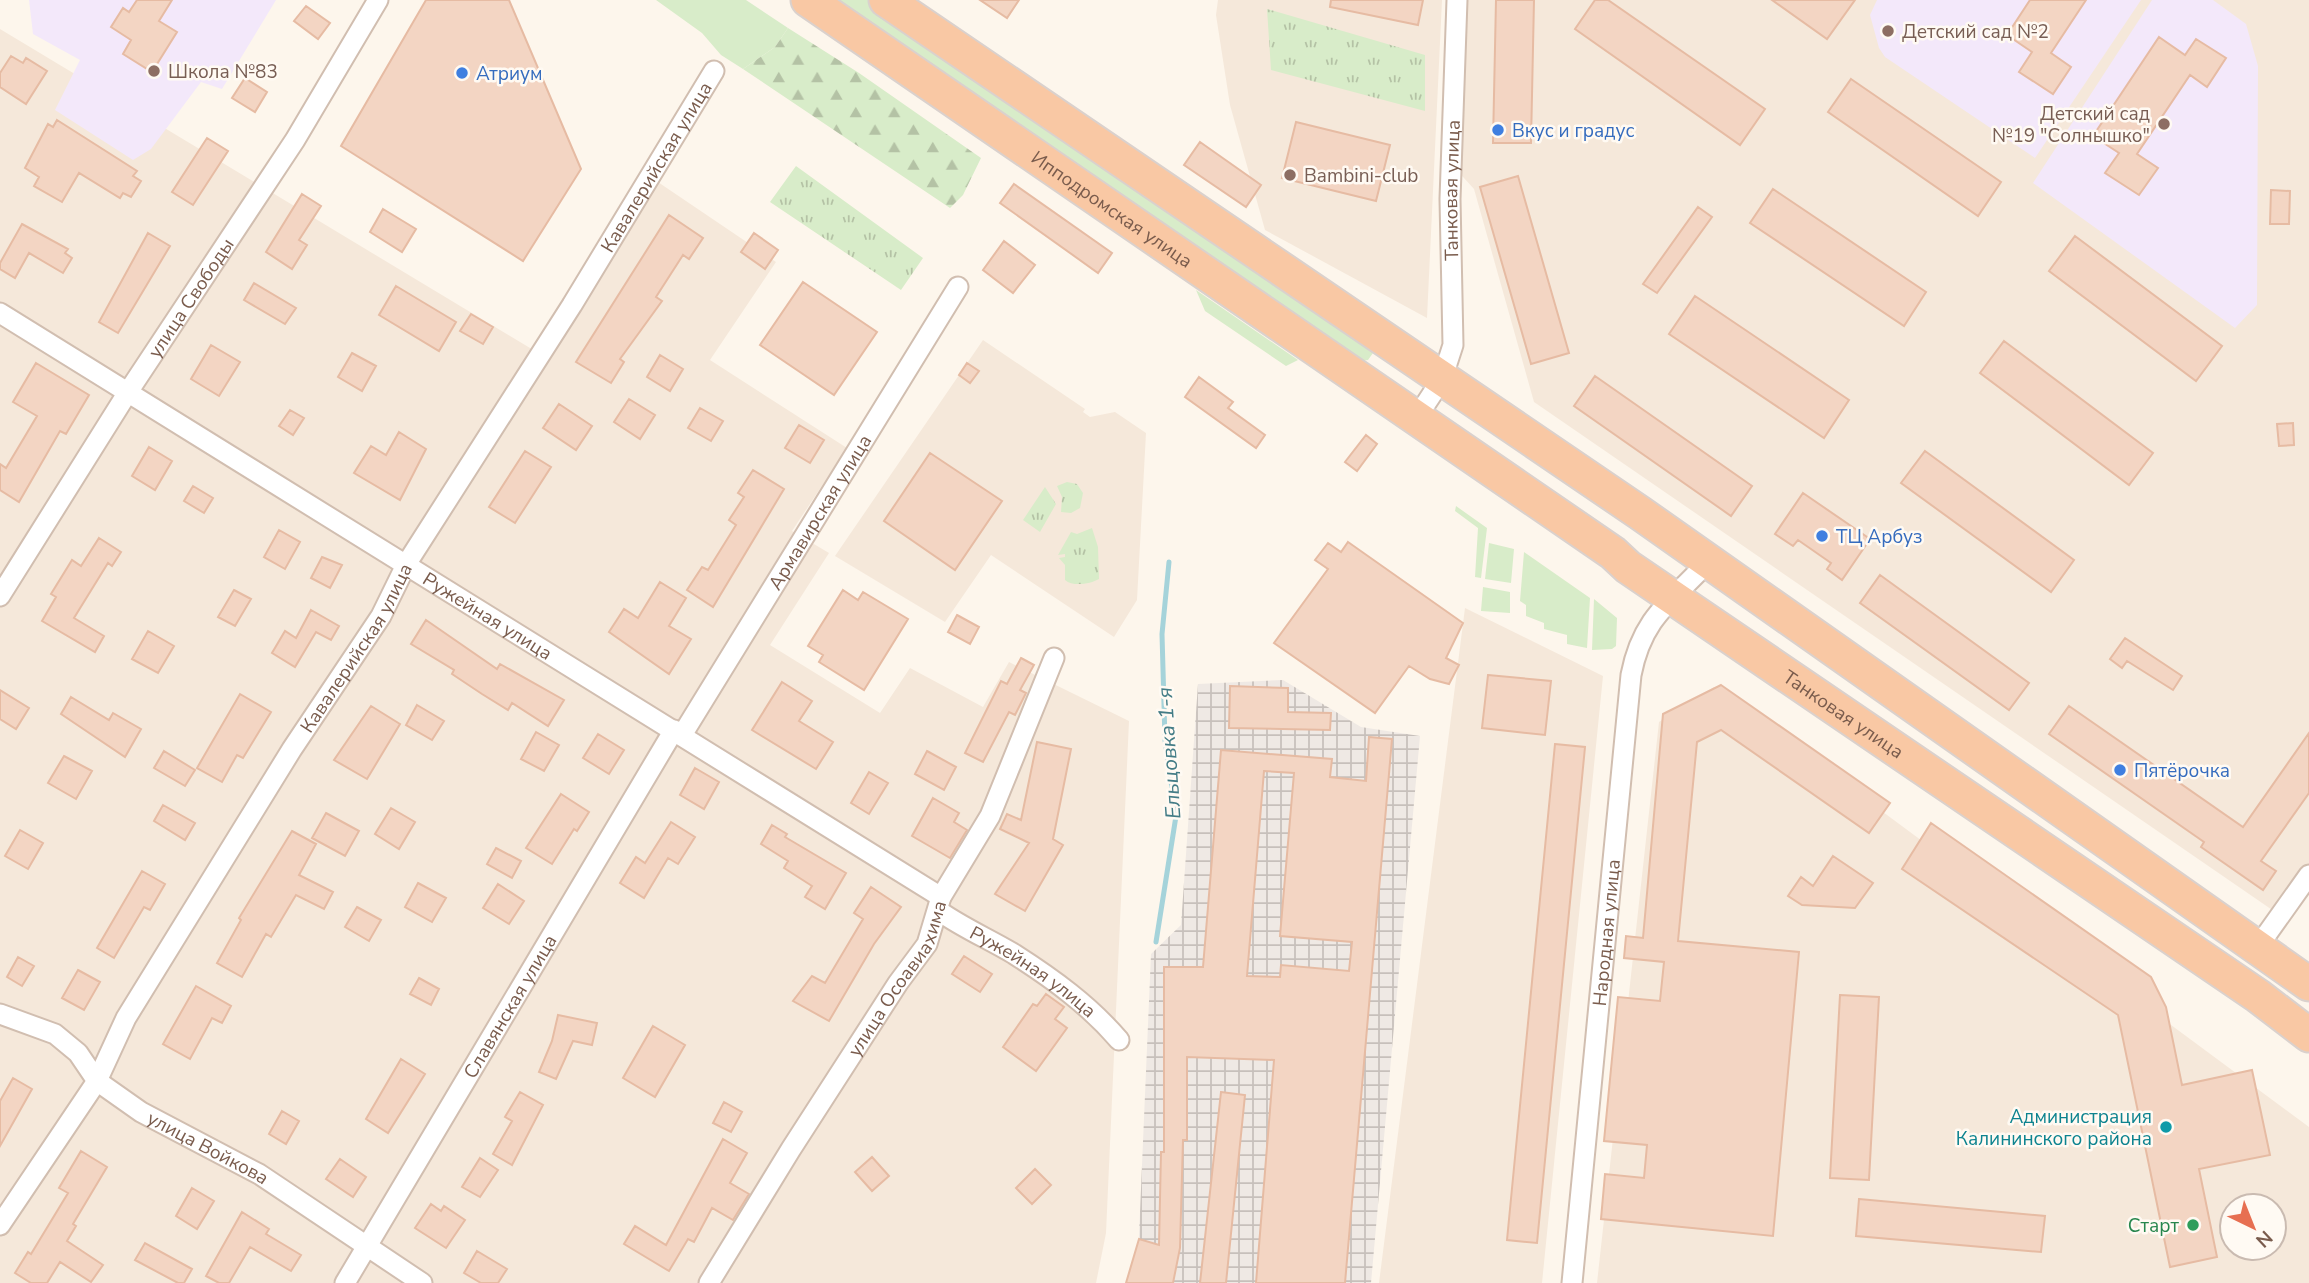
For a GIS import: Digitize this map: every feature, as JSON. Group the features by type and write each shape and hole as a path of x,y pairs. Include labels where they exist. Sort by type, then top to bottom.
{"highway":[{"name":"Ипподромская улица","path":"808,0 1417,417"},
{"path":"886,0 1737,580 2309,984"},
{"path":"1365,382 1380,374 1390,360 1390,343"},
{"name":"Танковая улица","path":"1417,417 1628,567 2258,996 2309,1035"},
{"path":"1628,567 1653,553 1658,526"},
{"path":"1708,621 1706,606 1710,593 1722,584 1737,580"}],"street":[{"name":"улица Свободы","path":"0,596 128,393 295,140 378,0"},
{"name":"Танковая улица","path":"1417,417 1441,379 1453,345 1450,199 1457,0"},
{"name":"Кавалерийская улица","path":"0,1225 97,1082 126,1018 292,749 381,616 407,564 572,305 714,71"},
{"name":"Армавирская улица","path":"678,732 958,287"},
{"name":"Ружейная улица","path":"0,313 678,732 940,904 967,931 1012,953 1093,1010 1119,1040"},
{"name":"Народная улица","path":"1572,1283 1631,675 1637,645 1647,624 1708,562"},
{"name":"улица Осоавиахима","path":"709,1283 819,1104 898,983 927,944 940,904 990,816 1054,658"},
{"name":"Славянская улица","path":"345,1283 678,732"},
{"path":"2257,947 2309,875"},
{"name":"улица Войкова","path":"0,1014 55,1034 78,1053 97,1082 141,1112 259,1174 422,1283"}],"shaded area":[{"name":"Школа №83","path":"29,0 276,0 222,89 201,82 151,149 133,160 55,110 80,60 33,34"},
{"path":"1218,0 1442,0 1427,318 1265,230 1230,105 1216,15"},
{"path":"1466,0 2309,0 2309,875 2281,916 1534,402 1474,189 1453,166"},
{"path":"1877,0 2141,0 2035,158 1885,57 1879,48 1870,15"},
{"name":"Детский сад №19 \"Солнышко\"","path":"2152,0 2213,0 2246,24 2258,66 2257,305 2235,328 2033,183"},
{"path":"0,29 540,354 649,176 776,262 710,360 847,448 792,531 829,553 770,645 880,713 910,668 983,707 1009,662 1129,721 1106,1233 1096,1283 0,1283"},
{"path":"983,340 1085,409 1083,412 1090,417 1115,412 1146,433 1137,600 1114,637 991,555 945,622 835,556"},
{"path":"1465,608 1603,676 1542,1283 1379,1283"},
{"path":"1283,680 1361,727 1420,736 1371,1283 1137,1283 1151,954 1181,925 1198,684"},
{"path":"1714,687 2309,1127 2309,1283 1597,1283 1659,722"}],"green space":[{"path":"656,0 746,0 788,28 775,47 743,69 721,55 702,33"},
{"path":"835,0 874,0 1373,343 1373,353 1368,360 1360,361"},
{"path":"1267,9 1425,55 1425,111 1271,70"},
{"path":"788,28 859,73 981,158 963,195 950,208 743,69 775,47"},
{"path":"796,166 923,258 901,290 770,202"},
{"path":"1196,290 1298,360 1286,366 1205,311"},
{"path":"1067,482 1077,484 1083,493 1080,508 1071,513 1061,512 1062,497 1057,486"},
{"path":"1045,487 1056,504 1040,532 1023,520"},
{"path":"1456,506 1487,528 1481,578 1475,577 1478,528 1455,511"},
{"path":"1092,528 1098,547 1099,579 1072,584 1065,580 1065,565 1059,558 1065,557 1065,554 1058,555 1071,532 1077,534"},
{"path":"1489,543 1514,549 1511,583 1485,579"},
{"path":"1524,552 1590,598 1587,648 1567,644 1567,635 1544,629 1544,623 1526,616 1526,605 1520,601"},
{"path":"1483,587 1510,592 1510,613 1481,611"},
{"path":"1594,599 1617,618 1616,646 1612,649 1592,650"}],"building":[{"path":"137,0 172,0 159,21 177,32 152,72 123,54 131,40 111,27 123,8 129,12"},
{"name":"Атриум","path":"426,0 509,0 581,169 523,261 341,146"},
{"path":"980,0 1019,0 1007,18"},
{"path":"1331,0 1423,0 1418,25 1330,7"},
{"path":"1496,0 1534,0 1531,143 1493,143"},
{"path":"1595,0 1608,0 1765,109 1740,145 1575,29"},
{"path":"1772,0 1855,0 1827,39"},
{"path":"2030,0 2086,0 2051,53 2071,67 2053,94 2019,72 2032,52 2007,35"},
{"path":"306,6 330,23 318,39 294,21"},
{"path":"2159,37 2185,55 2196,39 2226,58 2207,87 2190,75 2137,154 2158,168 2139,195 2105,173 2119,153 2093,136"},
{"path":"11,56 23,63 26,58 47,71 26,104 0,87 0,73"},
{"path":"245,78 267,92 255,112 232,98"},
{"path":"1851,79 2001,182 1978,216 1828,112"},
{"path":"57,120 137,171 133,176 141,181 131,197 123,193 120,198 79,173 62,202 34,186 39,177 25,168 48,124 53,127"},
{"path":"1296,122 1390,145 1376,201 1282,178"},
{"path":"207,138 228,151 193,205 172,192"},
{"path":"1200,142 1261,185 1246,207 1184,165"},
{"path":"1518,176 1569,353 1531,364 1480,187"},
{"path":"1014,184 1112,253 1098,273 1000,203"},
{"path":"1773,189 1926,292 1904,326 1750,223"},
{"path":"2271,190 2290,191 2289,224 2270,224"},
{"path":"302,194 321,206 299,240 307,245 292,269 266,252"},
{"path":"1698,207 1712,217 1657,293 1643,284"},
{"path":"383,209 416,229 402,252 370,232"},
{"path":"669,215 703,238 689,259 683,255 656,297 662,301 620,359 624,362 611,383 576,362"},
{"path":"22,224 68,249 65,253 72,258 63,273 29,253 15,278 0,269 0,263"},
{"path":"148,233 170,246 118,333 99,322"},
{"path":"754,233 778,250 765,269 741,252"},
{"path":"2075,236 2222,346 2196,381 2049,271"},
{"path":"1004,241 1035,265 1013,293 983,270"},
{"path":"803,282 877,332 834,395 760,345"},
{"path":"254,283 296,308 285,324 244,300"},
{"path":"396,286 456,322 439,351 379,315"},
{"path":"1695,296 1849,400 1824,438 1669,334"},
{"path":"471,314 493,327 483,344 460,331"},
{"path":"2004,341 2153,453 2129,485 1980,373"},
{"path":"211,345 240,362 219,396 191,379"},
{"path":"352,353 376,366 362,391 338,377"},
{"path":"660,355 683,369 670,391 647,377"},
{"path":"36,363 89,395 66,434 60,431 19,502 0,490 0,464 6,468 37,416 13,402"},
{"path":"967,363 979,371 970,383 959,375"},
{"path":"1595,376 1752,486 1731,516 1574,406"},
{"path":"1199,377 1233,402 1228,408 1265,435 1256,448 1185,397"},
{"path":"629,399 655,415 640,439 614,422"},
{"path":"559,404 592,426 576,450 543,428"},
{"path":"700,408 723,421 711,441 688,428"},
{"path":"290,410 304,418 293,435 279,426"},
{"path":"2293,423 2294,445 2279,446 2277,424"},
{"path":"799,425 824,440 810,463 785,448"},
{"path":"399,432 426,449 400,500 354,473 371,446 386,455"},
{"path":"1366,435 1377,444 1357,471 1345,462"},
{"path":"149,447 172,461 155,490 132,476"},
{"path":"525,451 551,467 515,523 489,507"},
{"path":"1925,451 2074,560 2051,592 1901,483"},
{"path":"930,453 1002,501 955,570 884,521"},
{"path":"753,470 784,489 713,607 687,590 702,567 708,570 736,525 729,520 744,497 738,493"},
{"path":"193,486 213,498 204,513 184,501"},
{"name":"ТЦ Арбуз","path":"1803,493 1870,539 1842,580 1827,569 1831,563 1798,540 1793,546 1775,534"},
{"path":"279,530 300,542 285,569 264,557"},
{"path":"99,538 121,552 112,566 108,563 74,618 104,636 95,652 42,621 56,597 51,594 72,560 81,566"},
{"path":"1348,542 1463,623 1446,658 1459,665 1449,684 1430,679 1409,666 1375,713 1274,643 1328,569 1315,560 1328,543 1341,552"},
{"path":"322,557 342,565 330,588 311,578"},
{"path":"1880,575 2029,683 2009,710 1860,603"},
{"path":"660,582 686,598 669,626 691,639 669,674 609,632 624,609 638,618"},
{"path":"234,590 251,599 235,626 218,617"},
{"path":"843,590 858,600 863,592 908,619 864,690 819,662 823,655 808,646"},
{"path":"311,610 339,626 331,640 316,632 295,667 272,653 285,631 296,638"},
{"path":"957,615 979,627 970,644 948,632"},
{"path":"426,620 497,669 500,664 564,700 548,726 512,703 508,710 452,674 454,670 411,644"},
{"path":"148,631 174,646 158,673 132,659"},
{"path":"2125,638 2182,676 2173,690 2127,661 2122,668 2110,659"},
{"path":"1021,658 1034,665 1020,690 1026,693 1015,715 1009,712 983,762 965,753 1001,681 1007,684"},
{"path":"1488,675 1551,681 1545,735 1482,728"},
{"path":"782,682 812,701 799,721 833,742 816,769 752,730"},
{"path":"1721,685 1890,803 1869,833 1721,730 1697,742 1678,941 1799,952 1773,1236 1601,1219 1605,1174 1644,1178 1647,1145 1604,1141 1618,997 1660,1001 1664,962 1624,958 1626,936 1643,938 1663,714"},
{"path":"1230,686 1288,688 1288,712 1331,713 1330,730 1229,728"},
{"path":"0,690 29,708 16,729 0,719"},
{"path":"240,694 271,712 243,758 237,755 222,782 197,768"},
{"path":"71,697 109,720 113,713 141,729 125,757 61,714"},
{"path":"417,705 444,721 432,740 406,725"},
{"path":"371,706 400,724 367,779 334,760"},
{"path":"2069,706 2243,827 2309,733 2309,793 2261,861 2276,871 2263,890 2201,847 2204,842 2049,734"},
{"path":"536,732 559,745 544,771 521,759"},
{"path":"598,734 624,750 609,774 583,758"},
{"path":"1369,737 1392,739 1345,1283 1256,1283 1274,1060 1187,1057 1187,1140 1183,1140 1180,1248 1173,1283 1126,1283 1139,1239 1159,1245 1161,1152 1164,1152 1164,967 1203,967 1221,750 1332,759 1330,777 1366,781","holes":["1264,771 1294,773 1280,936 1352,942 1349,971 1281,965 1280,977 1247,976"]},
{"path":"1037,742 1071,749 1053,839 1063,845 1025,911 995,894 1029,843 1000,829 1007,814 1021,820"},
{"path":"1555,744 1585,747 1537,1243 1507,1240"},
{"path":"164,751 195,770 185,786 154,768"},
{"path":"927,751 956,767 944,790 915,774"},
{"path":"64,756 92,771 76,799 48,783"},
{"path":"695,768 719,782 704,809 680,795"},
{"path":"869,772 888,783 869,814 851,803"},
{"path":"561,794 589,812 577,831 574,829 552,864 526,848"},
{"path":"933,798 959,813 954,822 967,830 950,858 912,836"},
{"path":"163,805 195,823 185,840 154,821"},
{"path":"391,808 415,822 399,849 375,834"},
{"path":"326,813 359,831 345,856 312,838"},
{"path":"671,822 695,837 678,864 668,858 644,898 620,883 636,857 645,863"},
{"path":"1931,823 2151,977 2166,1007 2182,1085 2252,1070 2270,1155 2199,1169 2217,1257 2170,1267 2118,1015 1902,869"},
{"path":"772,825 787,834 785,837 846,873 825,909 805,897 812,886 784,868 788,861 761,844"},
{"path":"20,830 43,843 28,869 5,856"},
{"path":"292,831 316,844 299,875 333,892 324,909 296,895 271,937 266,934 242,977 217,963 241,920 239,918"},
{"path":"496,848 521,861 512,878 487,864"},
{"path":"1833,856 1873,883 1855,908 1802,905 1788,896 1801,877 1813,886"},
{"path":"142,871 165,884 150,910 144,907 114,958 97,948"},
{"path":"418,883 446,898 432,922 405,907"},
{"path":"498,884 524,901 509,924 483,908"},
{"path":"871,887 901,907 874,944 829,1021 793,1001 812,976 825,983 863,919 854,913"},
{"path":"357,907 381,920 369,941 345,927"},
{"path":"964,956 992,974 980,992 952,974"},
{"path":"18,957 34,966 22,986 7,977"},
{"path":"78,970 100,982 84,1010 62,998"},
{"path":"419,978 439,989 431,1005 410,994"},
{"path":"196,986 231,1006 222,1023 212,1018 190,1059 163,1044"},
{"path":"1046,994 1064,1007 1055,1019 1067,1028 1036,1071 1003,1047 1033,1004 1037,1006"},
{"path":"1840,995 1879,997 1869,1180 1830,1178"},
{"path":"558,1015 597,1023 592,1045 573,1041 556,1079 539,1072 552,1041"},
{"path":"653,1026 685,1045 655,1097 623,1078"},
{"path":"401,1059 425,1074 388,1133 366,1119"},
{"path":"13,1078 32,1089 0,1146 0,1101"},
{"path":"520,1092 543,1105 512,1165 493,1154 512,1121 505,1117"},
{"path":"1221,1092 1245,1095 1226,1283 1200,1283"},
{"path":"724,1102 742,1112 731,1132 713,1123"},
{"path":"282,1111 299,1121 286,1144 269,1134"},
{"path":"723,1139 747,1153 730,1183 749,1194 733,1220 712,1208 694,1242 688,1239 669,1271 624,1244 635,1226 666,1245"},
{"path":"81,1151 107,1167 73,1224 76,1226 67,1241 103,1265 91,1282 60,1262 47,1283 31,1283 15,1273 28,1252 31,1254 68,1193 59,1188"},
{"path":"872,1157 889,1176 872,1191 855,1172"},
{"path":"480,1158 498,1170 480,1197 462,1187"},
{"path":"340,1159 366,1177 353,1197 326,1179"},
{"path":"1035,1169 1051,1185 1032,1204 1016,1188"},
{"path":"192,1188 214,1201 197,1229 176,1216"},
{"path":"1859,1199 2045,1216 2041,1252 1856,1236"},
{"path":"431,1204 441,1211 444,1206 465,1220 446,1248 415,1228"},
{"path":"242,1212 269,1229 266,1234 301,1255 291,1271 250,1247 229,1283 219,1283 206,1276"},
{"path":"145,1243 192,1269 184,1283 178,1283 135,1260"},
{"path":"477,1251 507,1269 498,1283 481,1283 464,1273"}],"waterway":[{"name":"Ельцовка 1-я","path":"1156,942 1176,816 1165,740 1162,634 1169,562"}],"place":[{"name":"Детский сад №2","path":"1888,31"},
{"name":"Школа №83","path":"154,71"},
{"name":"Атриум","path":"462,73"},
{"name":"Детский сад №19 \"Солнышко\"","path":"2164,124"},
{"name":"Вкус и градус","path":"1498,130"},
{"name":"Bambini-club","path":"1290,175"},
{"name":"ТЦ Арбуз","path":"1822,536"},
{"name":"Пятёрочка","path":"2120,770"},
{"name":"Администрация Калининского района","path":"2166,1127"},
{"name":"Старт","path":"2193,1225"}]}
